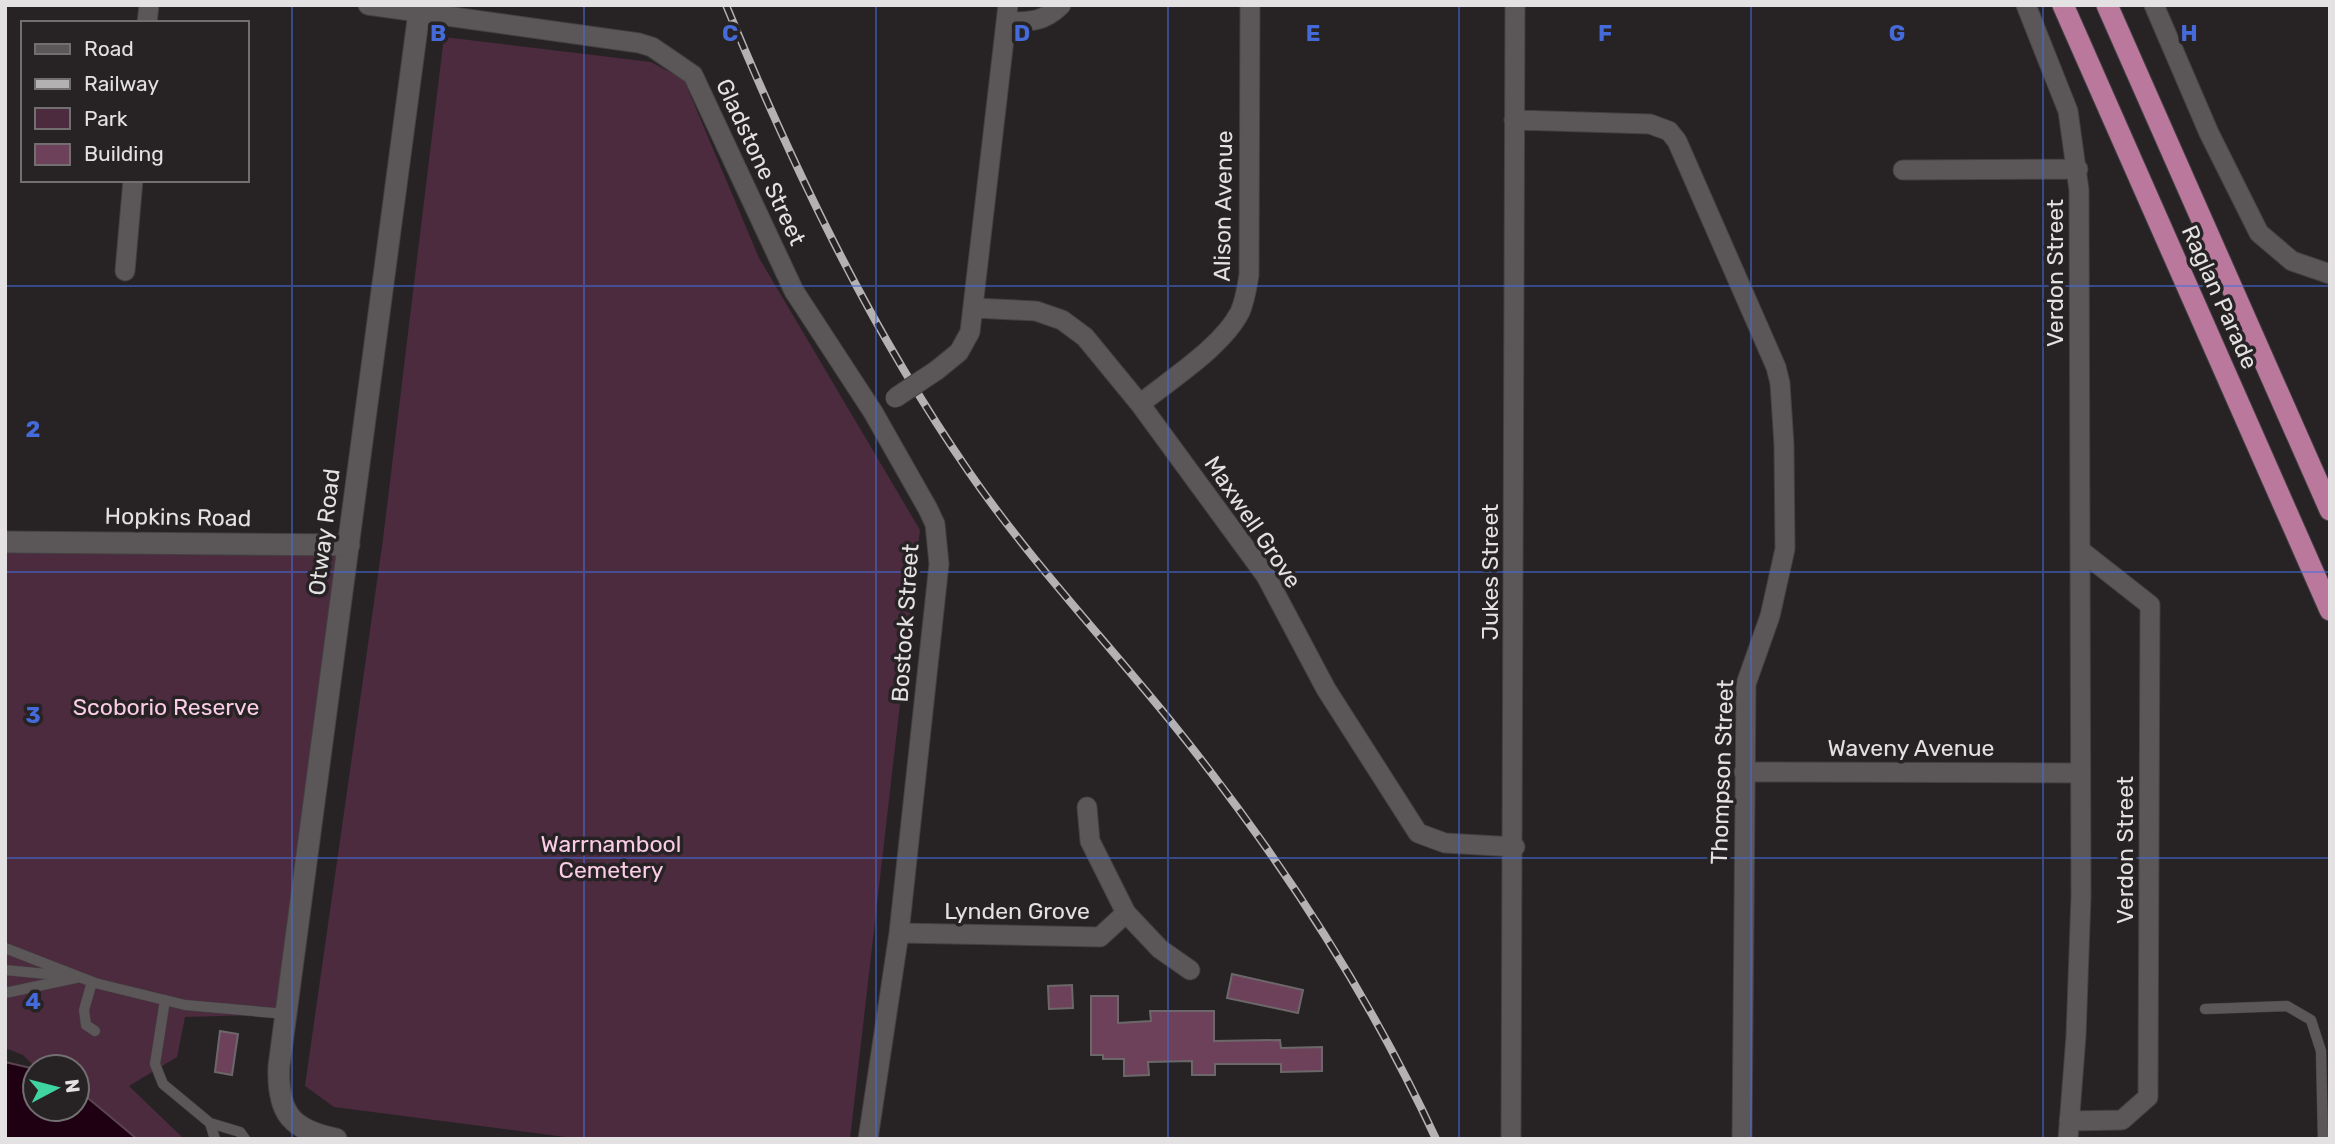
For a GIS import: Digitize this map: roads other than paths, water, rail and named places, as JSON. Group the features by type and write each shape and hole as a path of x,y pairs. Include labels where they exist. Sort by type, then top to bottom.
{"highway":[{"name":"Raglan Parade","path":"2063,5 2330,610"},
{"name":"Raglan Parade","path":"2107,5 2330,510"}],"street":[{"name":"Gladstone Street","path":"368,5 419,9 639,43 652,47 693,75 794,291 873,412"},
{"path":"873,412 937,370 959,352 970,332 975,309 1007,13 1036,21 1047,18 1061,5"},
{"name":"Alison Avenue","path":"1140,404 1203,354 1240,312 1246,294 1249,275 1250,5"},
{"name":"Jukes Street","path":"1511,1139 1515,847 1515,5"},
{"name":"Verdon Street","path":"2026,5 2068,111 2078,169 2081,897 2069,1130 2122,1120 2148,1097 2150,605 2080,550"},
{"path":"2154,5 2209,133 2259,233 2292,261 2330,274"},
{"name":"Otway Road","path":"336,1139 299,1128 285,1110 278,1090 279,1066 419,9"},
{"name":"Thompson Street","path":"1514,120 1650,124 1669,131 1677,141 1776,367 1784,445 1785,549 1770,615 1746,684 1742,1139"},
{"path":"1903,170 2078,169"},
{"path":"125,271 133,182"},
{"name":"Maxwell Grove","path":"975,309 1036,311 1062,320 1085,337 1140,404 1266,576 1326,689 1418,833 1445,843 1515,847"},
{"name":"Bostock Street","path":"868,1139 899,933 939,549 928,509 873,412"},
{"name":"Hopkins Road","path":"5,542 349,545"},
{"name":"Waveny Avenue","path":"1744,772 2079,773"},
{"name":"Lynden Grove","path":"1087,807 1090,841 1126,913 1160,949 1190,970"},
{"name":"Lynden Grove","path":"899,933 1100,937 1126,913"}],"lane":[{"path":"5,948 92,982 185,1005 286,1014"},
{"path":"5,970 80,977"},
{"path":"5,993 80,977"},
{"path":"92,982 84,1010 86,1025 95,1031"},
{"path":"164,999 155,1064 163,1083 210,1123 240,1132 244,1139"},
{"path":"2205,1009 2287,1006 2311,1020 2325,1051 2322,1139"},
{"path":"210,1123 215,1139"}],"railway":[{"path":"726,5 778,126 835,245 898,361 933,417 969,472 1018,538 1177,729 1251,826 1351,978 1436,1139"}],"park label":[{"name":"Scoborio Reserve","path":"166,707"},
{"name":"Warrnambool Cemetery","path":"611,857"}]}
